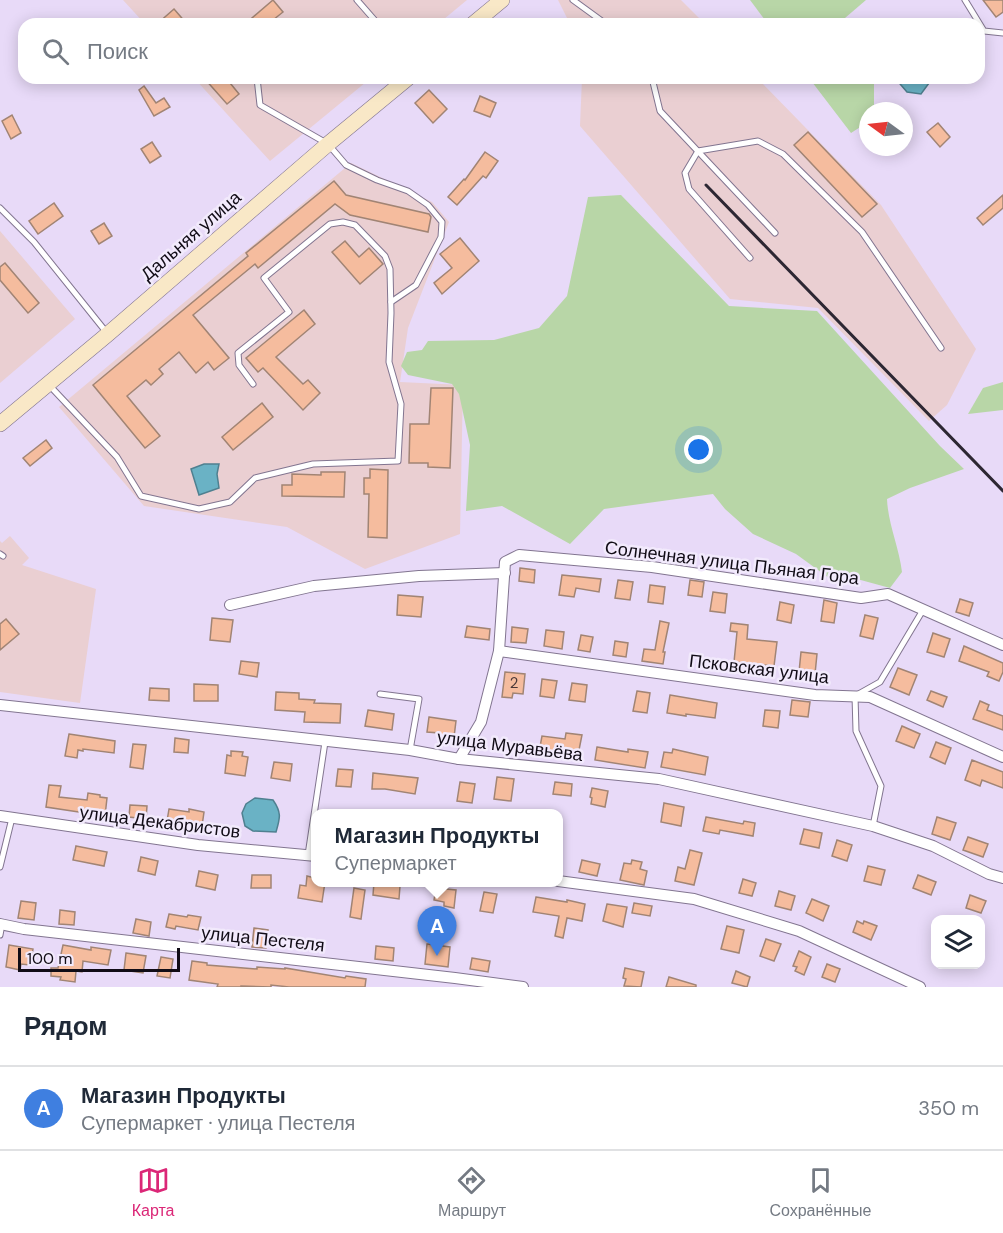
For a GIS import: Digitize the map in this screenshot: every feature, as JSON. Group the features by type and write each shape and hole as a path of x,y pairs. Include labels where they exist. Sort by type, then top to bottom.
{"main road":[{"path":"480,18 502,0"},
{"name":"Дальняя улица","path":"0,424 401,84"}],"street":[{"name":"Солнечная улица Пьяная Гора","path":"505,573 505,562 519,555 652,567 861,598 888,594 1003,645"},
{"path":"230,605 314,586 419,576 505,573 499,651 481,722 459,759"},
{"name":"Псковская улица","path":"499,651 815,695 870,697 1003,757"},
{"name":"улица Муравьёва","path":"0,705 410,750 459,759 659,779 873,826 933,846 989,874 1003,878"},
{"name":"улица Декабристов","path":"0,816 198,845 311,855"},
{"path":"563,882 694,899 799,931 920,987"},
{"name":"улица Пестеля","path":"1,928 523,987"}],"lane":[{"path":"357,0 373,18"},
{"path":"573,0 598,18"},
{"path":"965,0 976,18"},
{"path":"985,31 1003,33"},
{"path":"258,84 261,105 328,144 345,165 408,191 428,205 442,222 441,237 416,285 391,302"},
{"path":"653,84 660,111 775,233"},
{"path":"750,258 688,189 684,173 698,151 759,141 783,154 862,232 941,348"},
{"path":"0,208 34,242 108,334"},
{"path":"47,384 117,458 141,496 199,509 230,502 255,478 313,464 398,461 401,404 389,362 390,268 385,256 355,225 343,222 330,224 264,279 289,312 238,353 239,365 253,384"},
{"path":"873,826 881,786 856,731 855,696 880,682 922,610"},
{"path":"380,694 419,699 410,750"},
{"path":"317,809 325,742"},
{"path":"0,867 12,819"}],"shaded area":[{"path":"123,0 467,0 445,18 140,18"},
{"path":"558,0 681,0 699,18 567,18"},
{"path":"199,84 364,84 270,161"},
{"path":"582,84 763,84 881,205 976,349 947,405 929,421 818,308 730,299 580,126"},
{"path":"351,163 432,202 449,222 408,328 400,382 463,385 460,534 365,569 287,527 144,506 59,407"},
{"path":"0,231 75,319 0,383"},
{"path":"10,536 29,558 22,565 96,589 80,703 0,692 0,541 2,543"}],"green space":[{"path":"750,0 866,0 845,18 764,18"},
{"path":"814,84 874,84 874,102 859,102 859,128 851,133"},
{"path":"621,195 729,306 817,311 940,446 964,469 910,488 887,499 902,572 890,588 857,579 829,578 796,554 753,534 725,509 713,494 604,509 570,544 502,506 466,511 470,445 459,394 452,384 408,375 401,366 407,352 422,350 428,341 494,340 539,328 567,296 588,197"},
{"path":"1003,382 1003,410 968,414 983,388"}],"water":[{"path":"900,84 928,84 921,94 907,92"},
{"path":"204,464 219,464 217,474 219,488 199,495 191,469"},
{"path":"255,798 273,800 279,816 276,832 253,831 245,826 242,813 246,804"}],"building":[{"path":"273,0 283,12 276,18 252,18"},
{"path":"983,0 1003,0 1003,12 996,17"},
{"path":"174,9 182,18 164,18"},
{"path":"209,84 231,84 239,94 227,104"},
{"path":"144,86 156,103 164,98 170,107 154,116 139,90"},
{"path":"429,90 447,109 433,123 415,103"},
{"path":"480,96 496,103 490,117 474,111"},
{"path":"12,115 21,133 11,139 2,121"},
{"path":"938,123 950,137 940,147 927,132"},
{"path":"808,132 877,204 862,217 794,145"},
{"path":"152,142 161,156 150,163 141,149"},
{"path":"485,152 498,161 486,178 483,176 457,205 448,197 465,180"},
{"path":"334,181 346,195 429,214 431,217 428,232 350,215 335,204 258,268 255,264 193,315 229,358 214,370 208,362 196,373 179,352 159,369 163,374 151,385 146,380 127,396 160,436 145,448 93,385 248,256 246,253"},
{"path":"1003,195 1003,208 983,225 977,218"},
{"path":"54,203 63,216 38,234 29,221"},
{"path":"104,223 112,236 99,244 91,231"},
{"path":"460,238 479,261 442,294 434,283 452,268 440,254"},
{"path":"345,241 359,257 369,248 383,264 360,284 332,252"},
{"path":"5,263 39,303 28,313 0,280 0,267"},
{"path":"304,310 315,324 276,357 303,384 308,380 320,393 303,410 263,368 258,372 246,358"},
{"path":"431,388 453,388 450,468 428,467 428,463 409,463 410,424 429,424"},
{"path":"262,403 273,417 233,450 222,437"},
{"path":"46,440 52,448 30,466 23,458"},
{"path":"370,469 388,470 387,538 368,537 369,494 364,494 364,478 370,478"},
{"path":"321,472 345,472 344,497 282,496 282,485 292,485 292,474 321,475"},
{"path":"520,568 535,570 534,583 519,581"},
{"path":"562,575 601,579 599,592 576,588 574,597 559,595"},
{"path":"618,580 633,582 630,600 615,598"},
{"path":"690,580 704,582 702,597 688,595"},
{"path":"650,585 665,587 663,604 648,602"},
{"path":"713,592 727,594 725,613 710,611"},
{"path":"398,595 423,597 421,617 397,615"},
{"path":"960,599 973,603 969,616 956,612"},
{"path":"824,600 837,603 834,623 821,621"},
{"path":"780,602 794,605 791,623 777,620"},
{"path":"865,615 878,618 873,639 860,636"},
{"path":"212,618 233,620 230,642 210,640"},
{"path":"6,619 19,634 0,650 0,624"},
{"path":"660,621 669,623 663,664 642,661 644,649 655,650"},
{"path":"731,623 748,625 747,639 777,642 774,666 734,662 737,632 730,631"},
{"path":"467,626 490,629 489,640 465,637"},
{"path":"512,627 528,629 526,643 511,642"},
{"path":"546,630 564,632 562,649 544,646"},
{"path":"933,633 950,639 944,657 927,652"},
{"path":"581,635 593,637 590,652 578,650"},
{"path":"615,641 628,643 626,657 613,655"},
{"path":"964,646 1003,663 1003,672 999,681 987,676 989,672 959,661"},
{"path":"801,652 817,654 815,674 799,672"},
{"path":"241,661 259,663 257,677 239,674"},
{"path":"898,668 917,675 909,695 890,687"},
{"path":"505,672 525,674 523,694 513,693 512,698 502,697"},
{"path":"542,679 557,681 554,698 540,696"},
{"path":"572,683 587,685 585,702 569,700"},
{"path":"194,684 218,685 218,701 194,701"},
{"path":"150,688 169,689 169,701 149,700"},
{"path":"637,691 650,693 647,713 633,711"},
{"path":"931,691 947,697 943,707 927,700"},
{"path":"276,692 299,693 299,699 315,700 314,703 341,704 340,723 304,722 305,712 275,710"},
{"path":"670,695 717,703 715,718 667,713"},
{"path":"792,700 810,702 808,717 790,715"},
{"path":"980,701 989,705 987,710 1003,716 1003,730 973,719"},
{"path":"368,710 394,714 392,730 365,726"},
{"path":"765,710 780,711 778,728 763,726"},
{"path":"429,717 456,721 454,737 427,732"},
{"path":"902,726 920,734 914,748 896,741"},
{"path":"566,733 582,735 577,760 562,757 562,755 539,752 542,736 565,739"},
{"path":"69,734 115,741 114,753 83,749 83,751 78,750 77,758 65,756"},
{"path":"175,738 189,740 188,753 174,752"},
{"path":"936,742 951,748 945,764 930,757"},
{"path":"133,744 146,745 143,769 130,767"},
{"path":"597,747 628,752 628,749 648,752 645,768 595,760"},
{"path":"673,749 708,757 705,775 661,767 664,752 672,753"},
{"path":"231,751 243,752 242,756 248,757 245,776 225,773 227,755 231,756"},
{"path":"972,760 1003,772 1003,788 982,780 980,786 965,780"},
{"path":"274,762 292,764 290,781 271,778"},
{"path":"338,769 353,770 351,787 336,786"},
{"path":"373,773 418,778 415,794 372,789"},
{"path":"497,777 514,779 511,801 494,799"},
{"path":"460,782 475,784 472,803 457,801"},
{"path":"555,782 572,784 571,796 553,794"},
{"path":"49,785 61,786 59,797 87,800 88,793 107,798 105,816 46,807"},
{"path":"592,788 608,791 605,807 591,804"},
{"path":"664,803 684,807 681,826 661,822"},
{"path":"130,805 147,806 146,819 129,817"},
{"path":"169,809 204,812 202,826 167,821"},
{"path":"706,817 743,824 744,821 755,823 753,836 720,830 719,834 703,831"},
{"path":"937,817 956,823 950,840 932,834"},
{"path":"804,829 822,833 819,848 800,844"},
{"path":"968,837 988,844 983,857 963,850"},
{"path":"837,840 852,845 847,861 832,856"},
{"path":"76,846 107,852 104,866 73,860"},
{"path":"690,850 702,853 694,885 675,881 678,867 685,869"},
{"path":"141,857 158,861 155,875 138,871"},
{"path":"582,860 600,864 597,876 579,872"},
{"path":"632,860 642,862 640,869 647,871 644,885 620,880 624,863 631,864"},
{"path":"868,866 885,870 881,885 864,881"},
{"path":"199,871 218,875 215,890 196,886"},
{"path":"252,875 271,875 271,888 251,888"},
{"path":"918,875 936,882 931,895 913,888"},
{"path":"307,876 311,877 311,887 324,887 322,902 298,898 300,885 306,886"},
{"path":"743,879 756,883 752,896 739,893"},
{"path":"374,887 400,887 399,899 373,895"},
{"path":"354,888 365,890 361,919 350,917"},
{"path":"436,888 456,890 454,908 444,906 444,902 434,900"},
{"path":"779,891 795,896 791,910 775,906"},
{"path":"484,892 497,894 493,913 480,911"},
{"path":"970,895 986,901 981,913 966,908"},
{"path":"536,897 585,904 582,921 567,918 563,938 555,936 559,916 533,912"},
{"path":"812,899 829,906 823,921 806,913"},
{"path":"21,901 36,903 34,920 18,918"},
{"path":"634,903 652,906 650,916 632,913"},
{"path":"607,904 627,907 623,927 603,921"},
{"path":"60,910 75,912 74,925 59,924"},
{"path":"169,914 201,917 198,930 176,926 175,929 166,927"},
{"path":"136,919 151,922 149,936 133,933"},
{"path":"857,921 877,926 871,940 853,932"},
{"path":"727,926 744,930 739,953 721,949"},
{"path":"254,928 268,930 266,948 252,947"},
{"path":"766,939 781,944 774,961 760,956"},
{"path":"427,944 450,947 448,967 425,964"},
{"path":"9,945 33,949 30,965 21,964 20,970 6,967"},
{"path":"63,945 91,950 91,947 111,950 108,965 83,961 82,972 76,971 75,982 51,976 51,968 58,968"},
{"path":"376,946 394,948 393,961 375,959"},
{"path":"799,951 811,957 804,975 795,971 797,967 793,966"},
{"path":"126,953 146,956 143,973 124,970"},
{"path":"161,957 173,959 170,978 157,976"},
{"path":"472,958 490,961 488,972 470,969"},
{"path":"192,961 207,963 207,965 257,969 257,967 285,968 345,978 346,976 366,979 365,987 271,985 271,987 217,987 218,984 189,980"},
{"path":"827,964 840,969 835,982 822,977"},
{"path":"625,968 644,972 641,987 624,986"},
{"path":"736,971 750,977 747,987 732,983"},
{"path":"669,977 696,985 696,987 666,987"}],"railway":[{"path":"706,185 1003,491"}],"place":[{"name":"Магазин Продукты","path":"437,956"}]}
